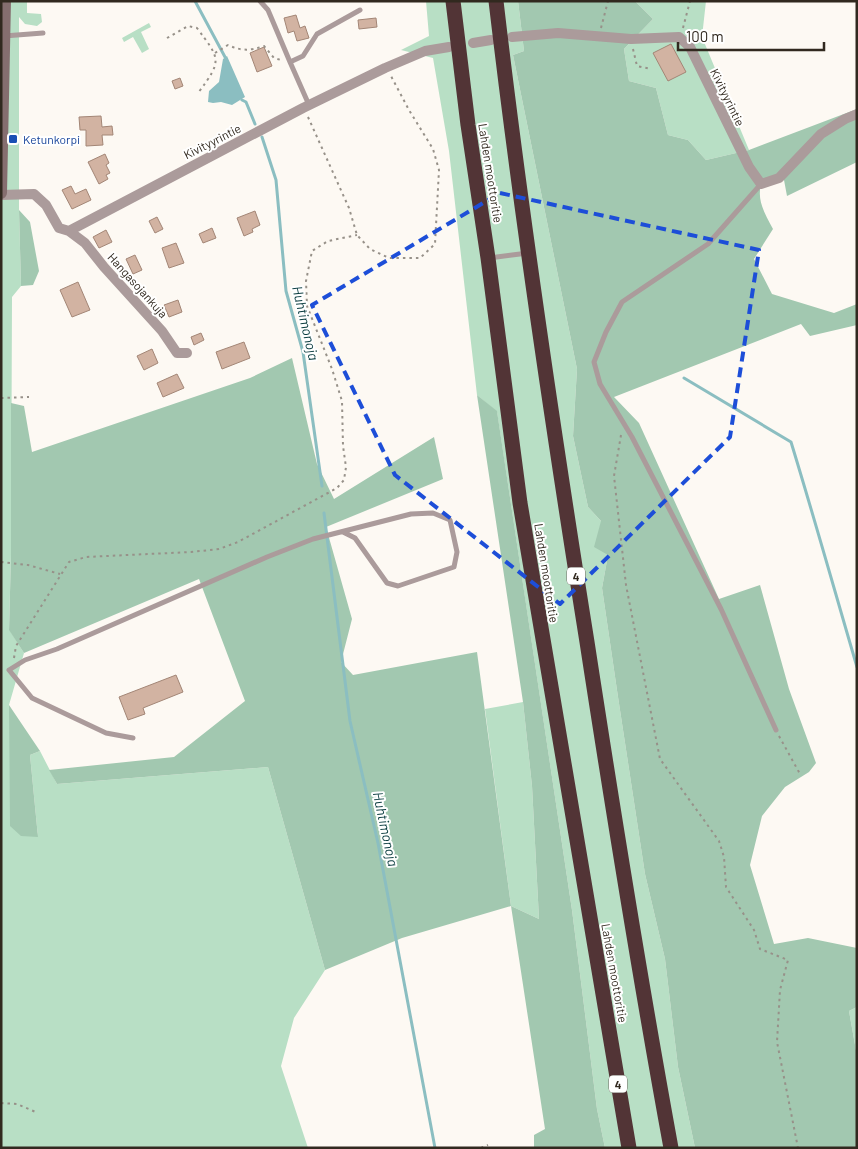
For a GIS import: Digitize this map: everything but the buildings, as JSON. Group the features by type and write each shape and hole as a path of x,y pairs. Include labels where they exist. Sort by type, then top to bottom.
{"highway":[{"name":"Lahden moottoritie","path":"453,1 468,125 488,258 520,503 629,1148"},
{"name":"Lahden moottoritie","path":"496,1 528,252 564,498 670,1148"}],"main road":[{"path":"1,194 5,1"}],"street":[{"path":"512,37 558,33 631,39 679,37"},
{"name":"Kivityyrintie","path":"679,37 690,47 749,167 761,184"},
{"path":"473,43 491,40"},
{"name":"Kivityyrintie","path":"69,231 306,107 385,68 425,51 449,47"},
{"path":"761,184 779,178 821,134 857,114"},
{"path":"1,194 34,194 46,205 59,228 69,231"},
{"name":"Hangasojankuja","path":"69,231 85,243 104,267 162,331 177,353 187,353"}],"lane":[{"path":"260,1 268,10 290,62 306,107"},
{"path":"290,62 303,56 317,34 360,10"},
{"path":"4,36 43,33"},
{"path":"761,184 708,244 622,302 606,332 594,362 600,384 623,422 721,609 776,730"},
{"path":"488,258 528,252"},
{"path":"133,738 106,733 32,698 9,670 25,660 57,649 267,557 333,534 411,514 433,513 450,520 457,552 454,567 398,586 387,583 354,538 343,532"}],"path":[{"path":"599,36 608,1"},
{"path":"679,37 690,1"},
{"path":"167,38 188,26 197,28 215,53 214,72 198,93"},
{"path":"631,39 637,66 651,69"},
{"path":"215,53 228,46 251,51 264,46 274,58 290,62"},
{"path":"306,107 318,140 349,208 357,235 370,248 389,258 420,258 435,244 439,170 433,149 385,68"},
{"path":"9,670 16,646 69,562 86,557 218,549 238,542 337,488 344,480 346,467 343,446 342,401 332,369 307,306 306,281 312,251 328,241 357,235"},
{"path":"1,398 28,397"},
{"path":"623,422 614,476 625,575 660,760 719,841 724,857 726,887 754,930 760,949 788,960 780,990 777,1042 798,1148"},
{"path":"1,562 28,565 60,574"},
{"path":"776,730 800,774"},
{"path":"1,1103 17,1104 38,1113"},
{"path":"481,1148 488,1145"}],"highlighted area":[{"path":"500,193 759,250 730,437 560,604 395,475 312,305"}],"green space":[{"path":"1,1 27,1 27,13 41,14 42,22 37,26 25,24 19,17 21,286 12,297 9,629 24,653 9,705 38,837 30,755 40,751 57,784 268,767 325,970 294,1018 281,1066 308,1148 1,1148"},
{"path":"426,1 518,1 524,51 513,55 577,369 573,436 588,507 601,521 608,555 602,588 645,874 665,959 678,1067 695,1148 605,1148 597,1109 572,910 497,412 477,395 449,151 433,58 401,50 429,36"},
{"path":"518,1 635,1 653,19 624,49 629,81 656,88 668,135 688,140 706,160 749,150 857,109 857,162 787,196 784,180 764,178 760,191 761,204 773,229 754,259 772,294 834,313 857,304 857,325 810,336 801,324 614,397 639,423 719,599 760,585 789,689 816,763 809,772 785,787 762,816 750,865 774,944 808,938 857,948 857,1007 849,1011 857,1056 857,1148 695,1148 678,1067 665,959 645,874 602,588 608,555 594,547 601,521 588,507 573,436 577,369 513,55 524,51"},
{"path":"635,1 706,1 702,37 749,150 706,160 688,140 668,135 656,88 629,81 624,49 653,19"},
{"path":"149,23 151,27 141,32 149,49 142,53 133,37 124,42 122,38"},
{"path":"19,210 30,222 39,271 33,285 21,286"},
{"path":"292,358 317,464 334,499 434,437 443,479 326,527 352,619 341,662 353,675 477,652 511,906 402,938 325,970 268,767 57,784 49,770 174,757 245,701 199,579 24,653 9,630 11,403 24,406 32,452 250,378"},
{"path":"477,395 497,411 572,910 597,1109 605,1148 534,1148 534,1135 545,1129 511,906 539,919 532,786 523,702"},
{"path":"523,702 532,786 539,919 511,906 485,709"},
{"path":"9,705 40,751 30,755 38,837 21,836 10,826"},
{"path":"857,1007 857,1056 849,1011"}],"water":[{"path":"227,56 245,97 232,105 221,102 208,102 209,91 219,82 223,59"}],"waterway":[{"path":"195,1 225,57"},
{"name":"Huhtimonoja","path":"242,100 246,102 255,124"},
{"name":"Huhtimonoja","path":"262,137 276,180 286,291 303,352 322,486"},
{"path":"684,378 791,442 857,667"},
{"name":"Huhtimonoja","path":"324,513 350,721 378,843 435,1148"}],"place":[{"name":"Ketunkorpi","path":"13,139"}]}
